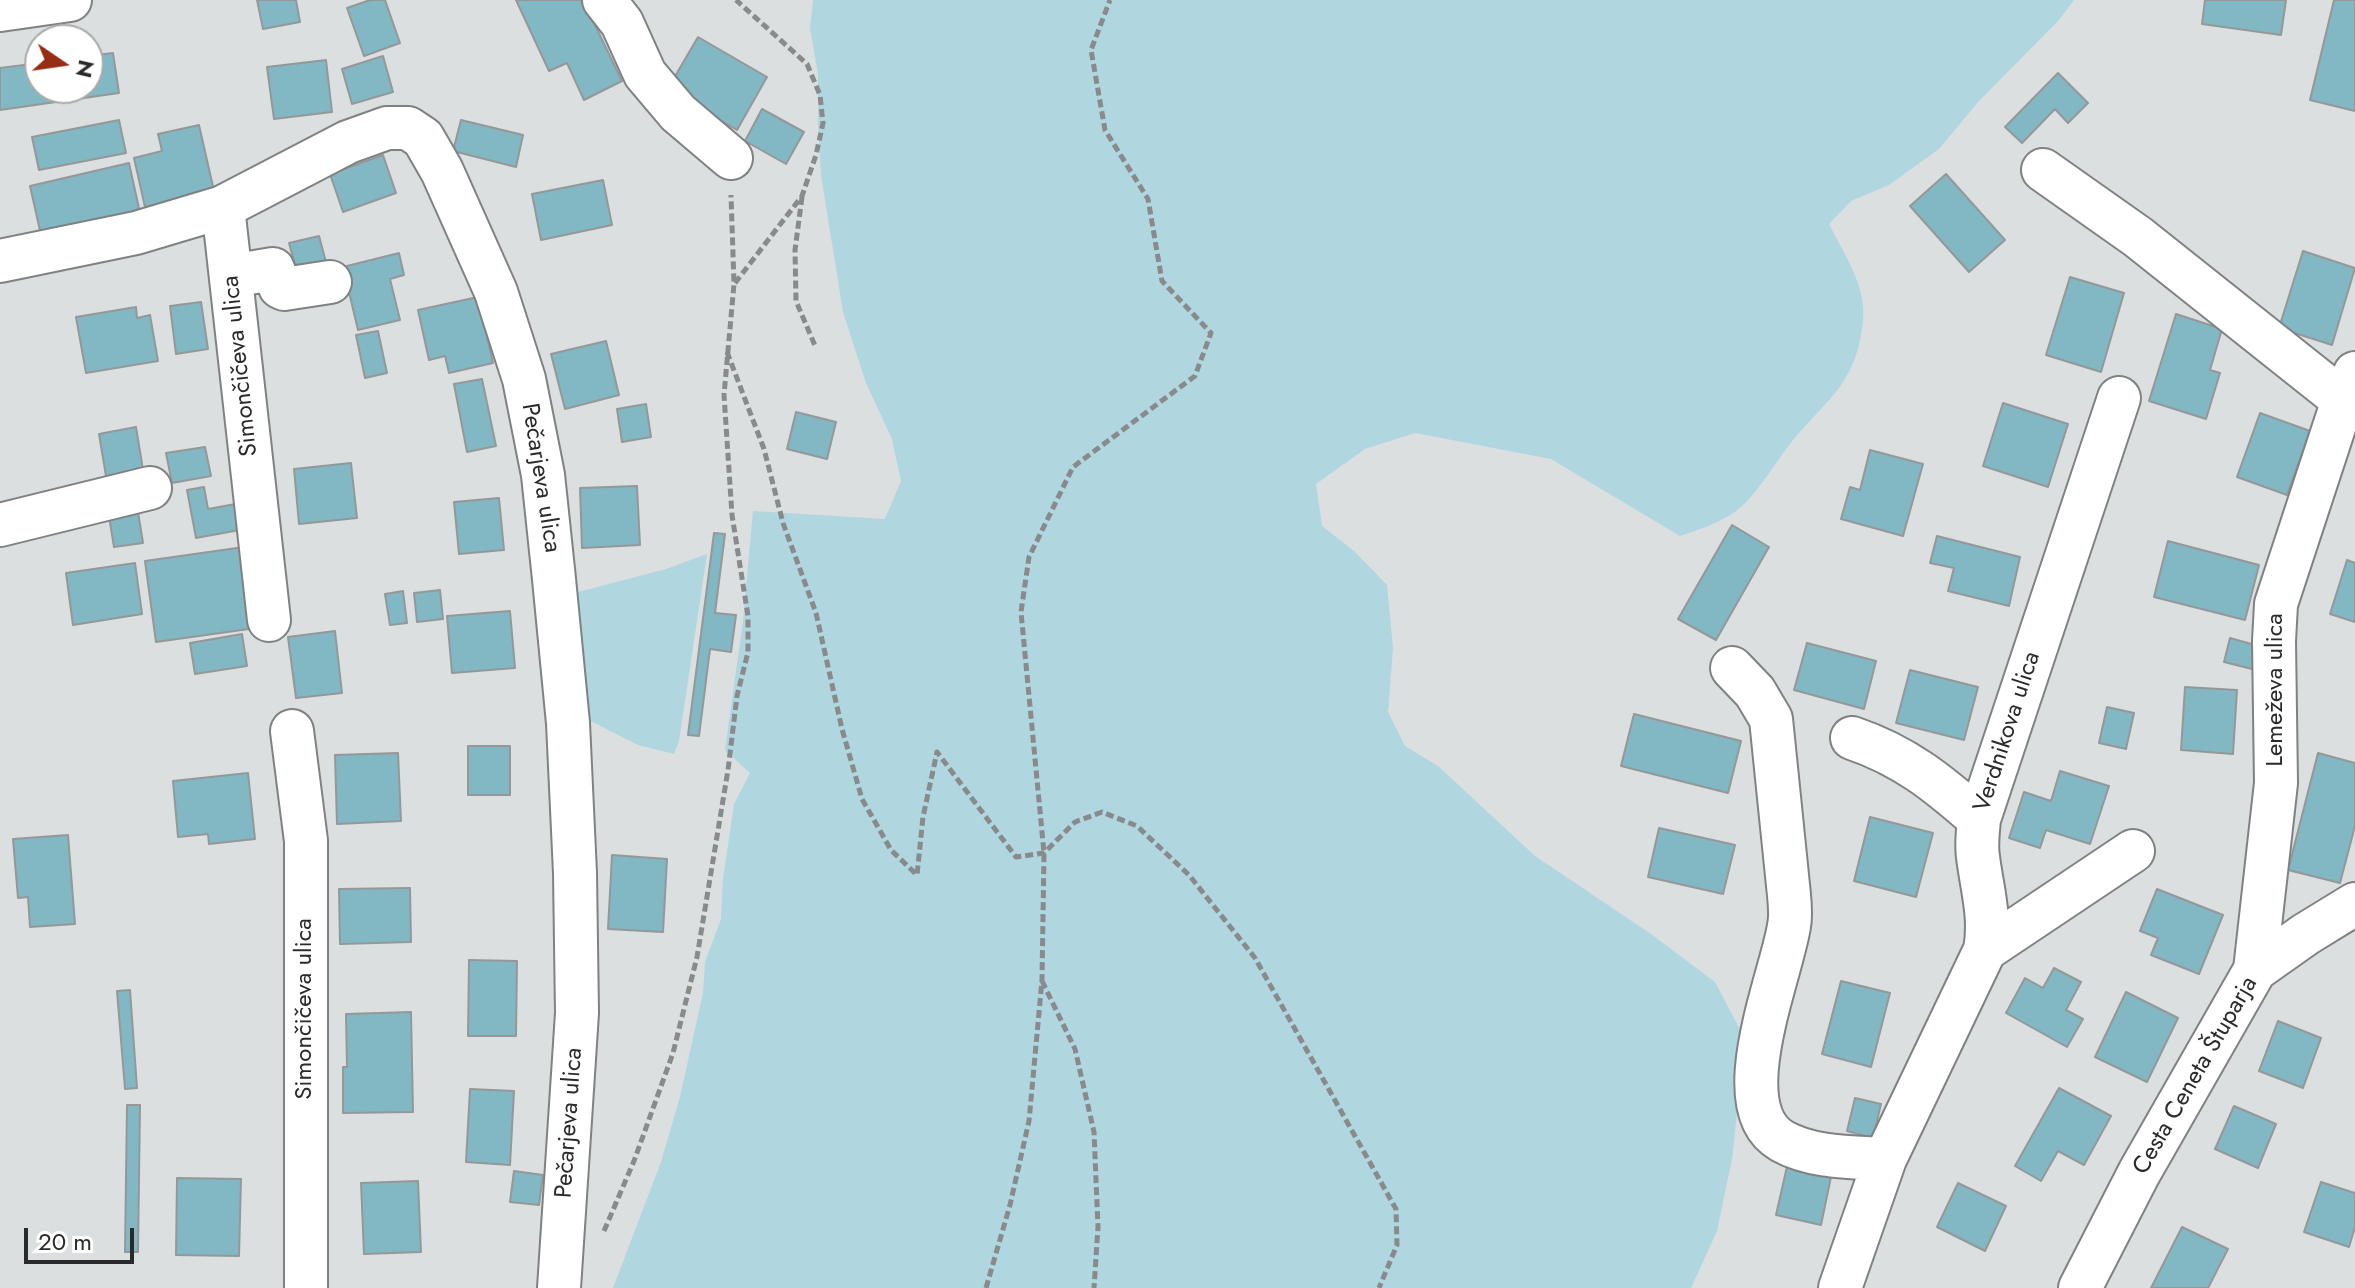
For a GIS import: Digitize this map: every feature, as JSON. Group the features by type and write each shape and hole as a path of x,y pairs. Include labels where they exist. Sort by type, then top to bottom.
{"street":[{"path":"0,10 70,0"},
{"path":"604,0 622,23 645,74 678,113 731,158"},
{"name":"Pečarjeva ulica","path":"0,261 136,233 223,207 348,142 387,128 408,128 423,138 442,171 496,292 524,379 543,475 551,549 568,723 577,1013 559,1288"},
{"path":"2043,170 2349,386"},
{"name":"Simončičeva ulica","path":"223,207 269,620"},
{"path":"231,276 273,269 280,287 284,289 330,282"},
{"name":"Lemeževa ulica","path":"2255,970 2276,783 2276,604 2349,386"},
{"name":"Verdnikova ulica","path":"1840,1288 1885,1159 1985,950 1989,931 1977,854 1979,819 2119,398"},
{"path":"0,525 150,488"},
{"path":"1732,668 1755,692 1771,719 1789,895 1790,922 1759,1046 1755,1093 1767,1129 1782,1141 1805,1150 1885,1159"},
{"name":"Simončičeva ulica","path":"292,731 306,841 306,1288"},
{"path":"1852,738 1903,759 1939,784 1979,819"},
{"path":"1985,950 2133,851"},
{"name":"Cesta Ceneta Štuparja","path":"2080,1288 2139,1173 2255,970 2355,904"}],"path":[{"path":"736,0 807,64 820,95 823,123 802,196 795,250 796,301 816,348"},
{"path":"986,1288 1010,1205 1029,1121 1042,980 1044,853 1021,612 1029,557 1073,467 1195,376 1211,333 1162,281 1148,199 1105,130 1091,50 1110,0"},
{"path":"604,1232 634,1161 677,1040 697,957 737,696 748,652 748,616 732,515 724,395 734,284 731,158"},
{"path":"734,284 802,196"},
{"path":"727,352 764,449 783,523 816,613 842,729 862,799 891,850 917,875 923,817 937,752 1016,857 1044,853 1075,822 1102,812 1137,826 1189,875 1255,958 1396,1209 1397,1245 1379,1288"},
{"path":"1042,980 1075,1049 1094,1132 1098,1227 1094,1288"}],"shaded area":[{"path":"813,0 2074,0 2059,20 1978,102 1939,149 1889,185 1851,201 1829,224 1853,271 1861,296 1863,321 1854,361 1838,390 1790,444 1754,493 1728,516 1680,536 1551,459 1415,433 1365,449 1316,484 1322,526 1354,551 1387,585 1393,648 1388,712 1405,746 1438,766 1535,856 1651,934 1715,982 1745,1039 1732,1159 1717,1231 1691,1288 613,1288 661,1162 680,1097 703,993 705,962 721,919 723,879 734,804 750,773 725,750 743,621 753,511 885,519 901,481 892,439 866,383 843,312 821,175 818,74 810,28"},
{"path":"707,554 679,741 674,754 638,745 571,711 563,596 666,569"}],"building":[{"path":"257,0 296,0 300,22 263,29"},
{"path":"370,0 385,0 400,43 364,56 347,8"},
{"path":"516,0 583,0 622,81 584,100 567,63 549,71"},
{"path":"2205,0 2286,0 2281,35 2202,24"},
{"path":"2334,0 2355,0 2355,111 2310,100"},
{"path":"698,37 767,77 737,130 667,90"},
{"path":"113,53 119,93 104,95 104,54"},
{"path":"383,56 393,92 352,104 342,69"},
{"path":"326,60 332,112 274,119 267,67"},
{"path":"24,65 24,104 42,104 0,110 0,68"},
{"path":"2058,73 2088,103 2068,123 2055,109 2022,143 2005,127"},
{"path":"762,109 804,132 786,164 745,141"},
{"path":"119,120 126,153 39,170 32,137"},
{"path":"461,120 523,135 516,167 453,151"},
{"path":"199,125 214,191 145,207 134,158 162,151 158,134"},
{"path":"383,155 396,193 343,212 330,174"},
{"path":"129,163 140,213 41,235 30,186"},
{"path":"1946,174 2005,240 1969,272 1910,206"},
{"path":"603,180 612,225 541,240 532,194"},
{"path":"319,236 326,262 296,269 289,243"},
{"path":"2303,251 2355,268 2332,345 2279,328"},
{"path":"399,253 404,275 390,279 400,320 358,330 343,267"},
{"path":"2070,277 2124,293 2101,372 2046,355"},
{"path":"478,297 493,363 449,373 445,356 429,360 418,310"},
{"path":"201,302 208,349 176,354 170,306"},
{"path":"136,307 137,318 150,315 158,361 86,373 76,317"},
{"path":"2176,314 2222,329 2210,370 2220,373 2206,419 2149,401"},
{"path":"378,331 387,373 365,378 356,335"},
{"path":"606,341 619,395 565,409 551,354"},
{"path":"482,379 496,446 467,452 454,384"},
{"path":"2003,403 2068,424 2048,487 1983,466"},
{"path":"646,404 651,437 622,442 617,409"},
{"path":"796,412 836,422 827,459 787,449"},
{"path":"2260,413 2310,431 2287,495 2237,477"},
{"path":"136,427 144,476 107,482 99,434"},
{"path":"205,447 211,476 172,483 166,453"},
{"path":"1870,450 1923,464 1903,536 1841,519 1850,487 1860,490"},
{"path":"351,463 357,518 299,524 294,469"},
{"path":"637,486 640,545 582,548 580,488"},
{"path":"204,487 208,509 241,503 245,529 196,538 187,490"},
{"path":"499,498 504,550 459,554 454,502"},
{"path":"136,499 143,543 114,547 107,504"},
{"path":"1732,525 1769,547 1716,640 1678,619"},
{"path":"714,533 725,534 715,613 736,615 731,652 710,649 699,736 688,735"},
{"path":"1937,536 2020,557 2009,606 1948,591 1954,568 1930,563"},
{"path":"2168,541 2259,565 2245,620 2154,597"},
{"path":"244,547 256,628 156,642 145,561"},
{"path":"2347,560 2355,563 2355,622 2330,614"},
{"path":"135,563 142,614 73,625 66,573"},
{"path":"440,590 443,619 417,622 414,593"},
{"path":"403,591 407,623 390,625 385,594"},
{"path":"510,611 515,668 452,673 447,616"},
{"path":"335,631 342,693 296,698 288,637"},
{"path":"242,634 247,666 195,674 190,643"},
{"path":"2230,638 2266,648 2260,671 2224,662"},
{"path":"1807,643 1876,661 1864,709 1794,690"},
{"path":"1910,670 1978,687 1964,740 1896,723"},
{"path":"2185,687 2237,690 2233,754 2181,750"},
{"path":"2107,707 2134,713 2126,749 2099,743"},
{"path":"1634,714 1741,741 1728,793 1621,766"},
{"path":"468,746 510,746 510,795 468,795"},
{"path":"398,753 401,821 337,824 335,755"},
{"path":"2318,753 2355,763 2355,826 2340,883 2288,870"},
{"path":"2060,771 2109,786 2090,844 2046,830 2040,848 2009,838 2024,792 2051,801"},
{"path":"248,773 255,839 209,844 208,834 178,837 173,781"},
{"path":"1870,817 1933,833 1916,897 1854,881"},
{"path":"1659,828 1735,845 1723,894 1648,877"},
{"path":"68,835 75,924 30,927 28,897 18,898 13,839"},
{"path":"612,855 667,859 663,932 608,929"},
{"path":"410,888 411,942 340,944 339,889"},
{"path":"2157,889 2223,915 2199,974 2151,955 2158,938 2140,931"},
{"path":"469,960 517,961 516,1036 468,1036"},
{"path":"2054,968 2081,982 2066,1010 2083,1019 2067,1047 2006,1013 2025,978 2043,988"},
{"path":"1841,981 1890,993 1871,1067 1822,1054"},
{"path":"130,990 137,1088 125,1089 117,991"},
{"path":"2126,992 2178,1018 2147,1082 2095,1057"},
{"path":"411,1012 413,1112 343,1113 343,1067 347,1067 346,1014"},
{"path":"2278,1021 2321,1038 2303,1088 2259,1071"},
{"path":"2059,1088 2111,1116 2084,1165 2058,1151 2041,1181 2015,1166"},
{"path":"470,1089 514,1091 510,1165 466,1162"},
{"path":"1855,1098 1881,1104 1873,1138 1847,1131"},
{"path":"127,1105 140,1105 138,1252 125,1252"},
{"path":"2234,1106 2276,1124 2258,1168 2215,1149"},
{"path":"1788,1162 1832,1172 1821,1225 1776,1215"},
{"path":"514,1171 543,1175 539,1205 510,1202"},
{"path":"177,1178 241,1179 239,1256 176,1255"},
{"path":"418,1181 421,1252 364,1254 361,1183"},
{"path":"2321,1182 2355,1193 2355,1227 2349,1247 2304,1232"},
{"path":"1958,1183 2006,1206 1985,1251 1937,1227"},
{"path":"2182,1227 2228,1249 2208,1288 2151,1288"}]}
